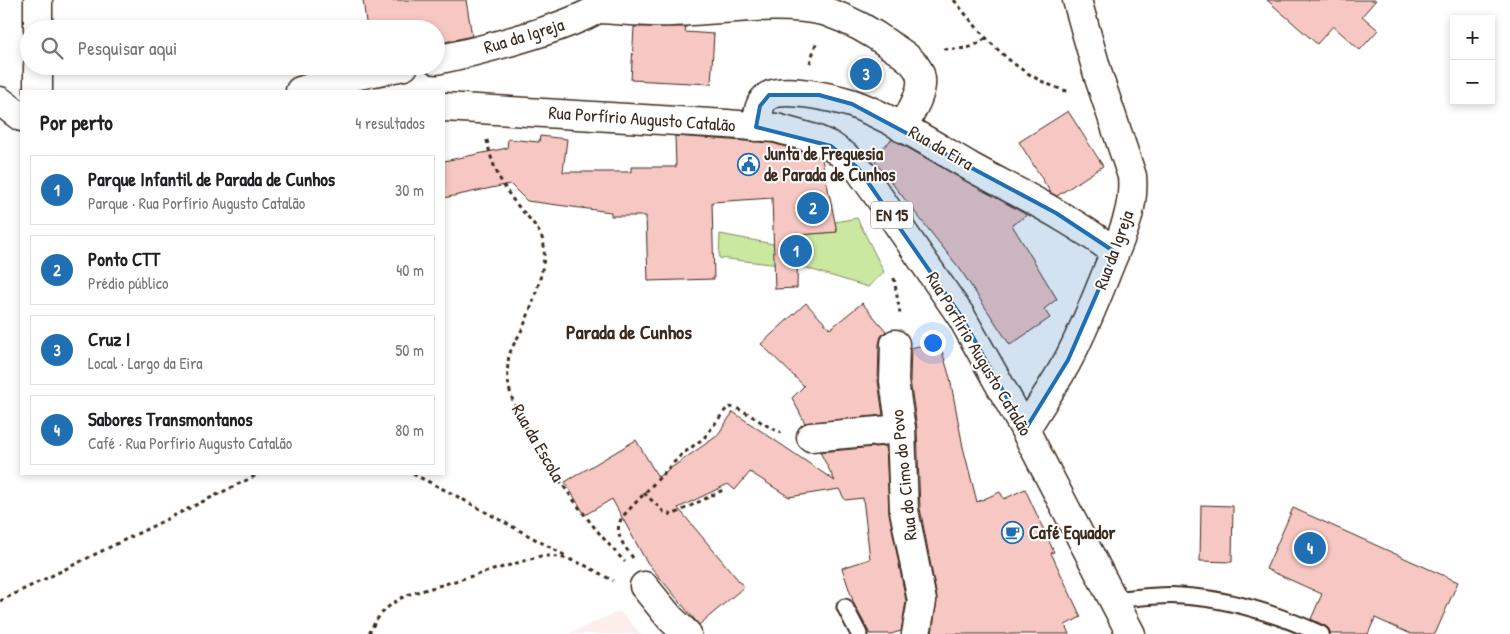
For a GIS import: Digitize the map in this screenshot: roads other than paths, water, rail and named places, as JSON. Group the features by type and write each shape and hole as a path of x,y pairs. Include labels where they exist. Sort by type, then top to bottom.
{"street":[{"path":"38,0 38,20"},
{"name":"Rua da Igreja","path":"1025,430 1068,360 1090,314 1132,204 1133,189 1128,164 1103,90 1078,0"},
{"name":"Rua da Igreja","path":"445,58 514,40 574,21 603,4"},
{"name":"Rua da Eira","path":"603,4 672,12 780,5 826,11 861,26 909,59 920,73 918,95 902,128 1056,213 1094,236 1115,252"},
{"path":"38,75 38,90"},
{"path":"303,90 334,80 359,75"},
{"path":"756,127 760,106 764,99 785,92 819,95 852,104 902,128"},
{"path":"0,101 20,116"},
{"name":"Rua Porfírio Augusto Catalão","path":"445,106 776,128 815,139 831,146 845,156 858,168 882,200 961,316 1025,430 1131,634"},
{"name":"Rua do Cimo do Povo","path":"895,344 894,381 901,429 904,510 922,601 916,634"},
{"path":"812,437 901,429"},
{"path":"644,586 670,618 687,634"}],"lane":[{"path":"1113,600 1181,595 1215,600 1247,606 1285,618 1321,634"},
{"path":"845,608 859,634"}],"place":[{"name":"Cruz I","path":"866,74"},
{"name":"Junta de Freguesia de Parada de Cunhos","path":"748,164"},
{"name":"Ponto CTT","path":"813,208"},
{"name":"Parque Infantil de Parada de Cunhos","path":"796,251"},
{"name":"Café Equador","path":"1013,533"},
{"name":"Sabores Transmontanos","path":"1310,548"}],"district":[{"name":"Parada de Cunhos","path":"629,332"}]}
